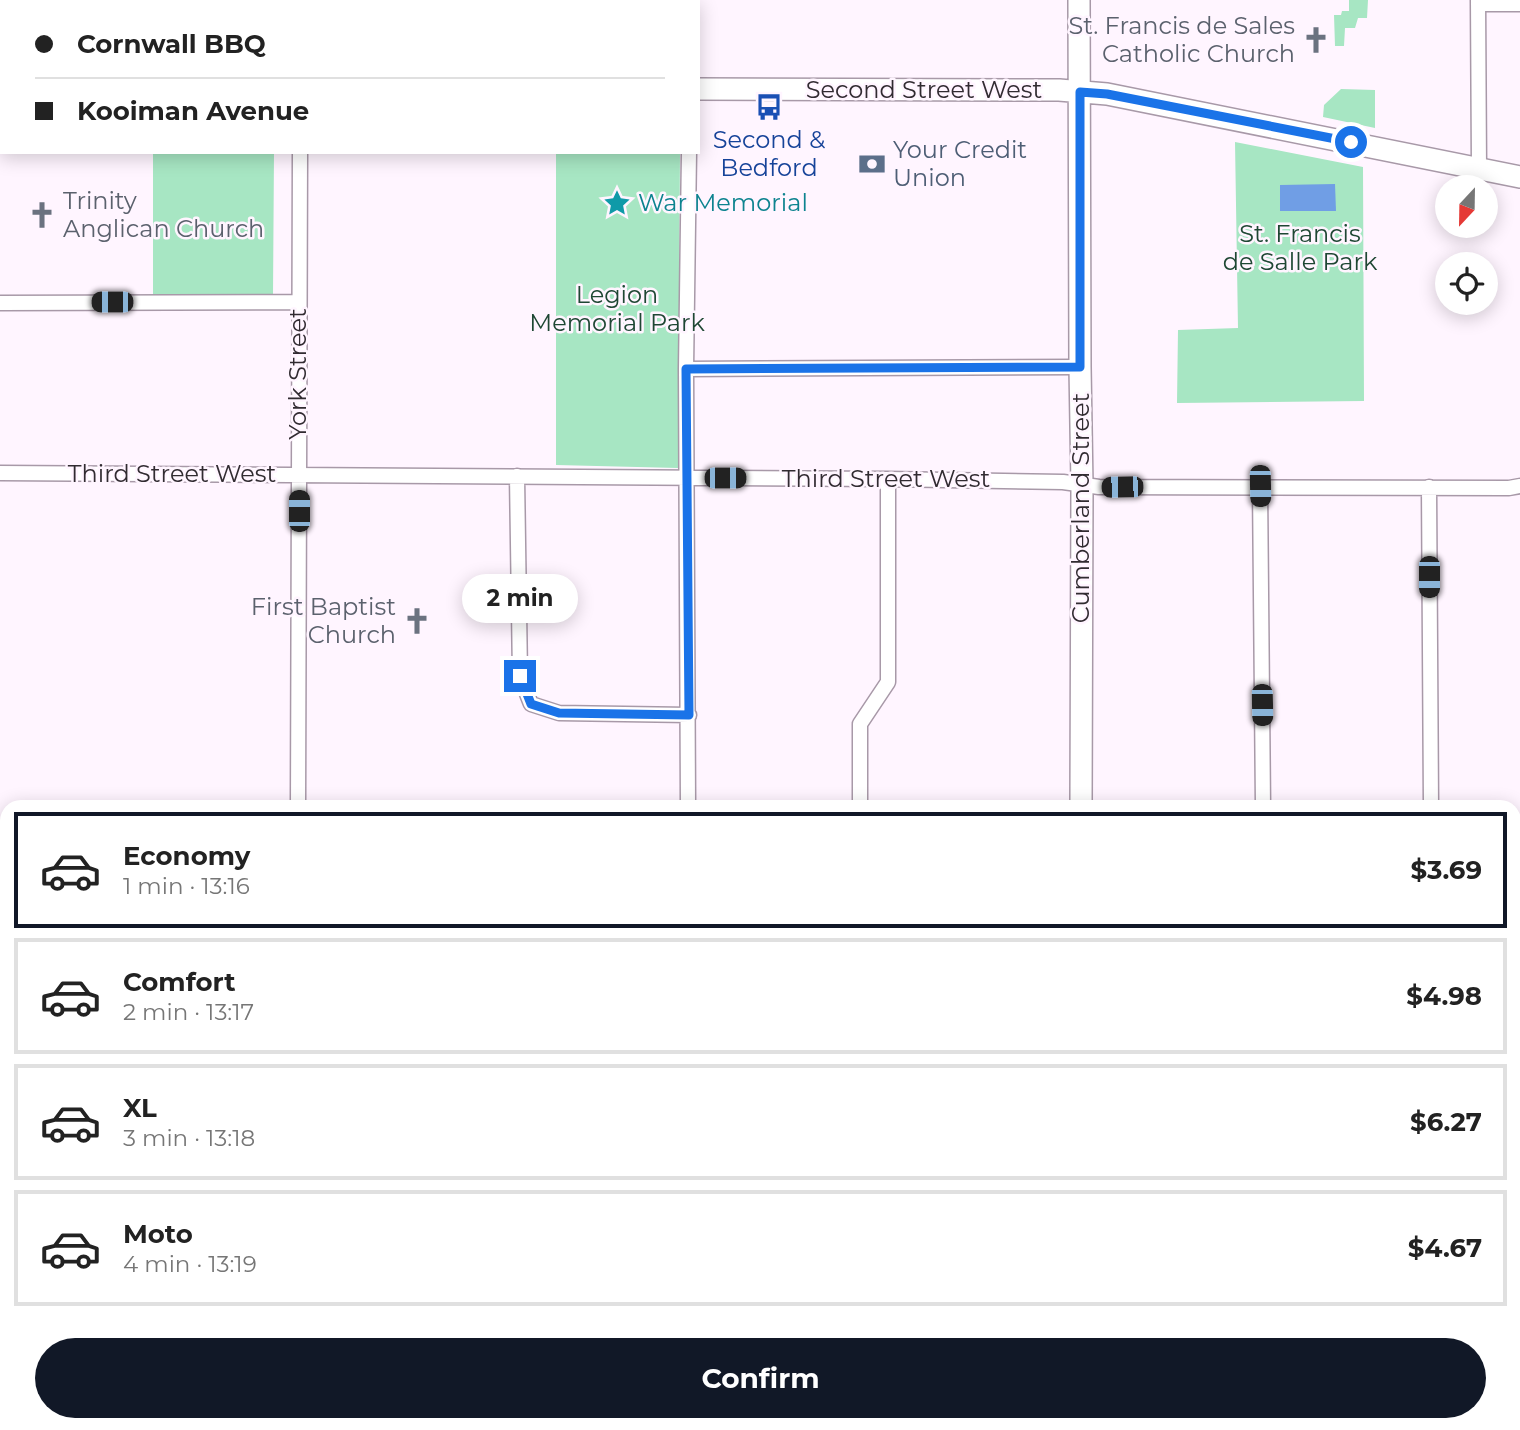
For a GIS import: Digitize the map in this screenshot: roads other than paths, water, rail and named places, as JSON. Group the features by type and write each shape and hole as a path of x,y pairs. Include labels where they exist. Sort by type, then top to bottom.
{"street":[{"name":"Cumberland Street","path":"1079,0 1081,800"},
{"path":"1479,168 1478,2 1520,4"},
{"name":"Second Street West","path":"700,89 1107,94 1520,177"},
{"name":"York Street","path":"298,800 300,154"},
{"path":"688,800 686,369 689,154"},
{"path":"0,303 298,302"},
{"path":"686,369 1080,367"},
{"name":"Third Street West","path":"0,474 888,479 1063,482 1099,488 1520,486"},
{"path":"516,476 520,676 531,704 559,713 689,715"},
{"path":"860,800 860,724 888,681 888,479"},
{"path":"1260,486 1264,800"},
{"path":"1429,487 1431,800"}],"water":[{"path":"1335,184 1336,211 1280,211 1280,185"}],"place":[{"name":"St. Francis de Sales Catholic Church","path":"1316,40"},
{"name":"Second & Bedford","path":"769,107"},
{"name":"Your Credit Union","path":"872,164"},
{"name":"War Memorial","path":"617,203"},
{"name":"Trinity Anglican Church","path":"42,215"},
{"name":"First Baptist Church","path":"417,621"}],"park label":[{"name":"St. Francis de Salle Park","path":"1300,248"},
{"name":"Legion Memorial Park","path":"617,309"}]}
